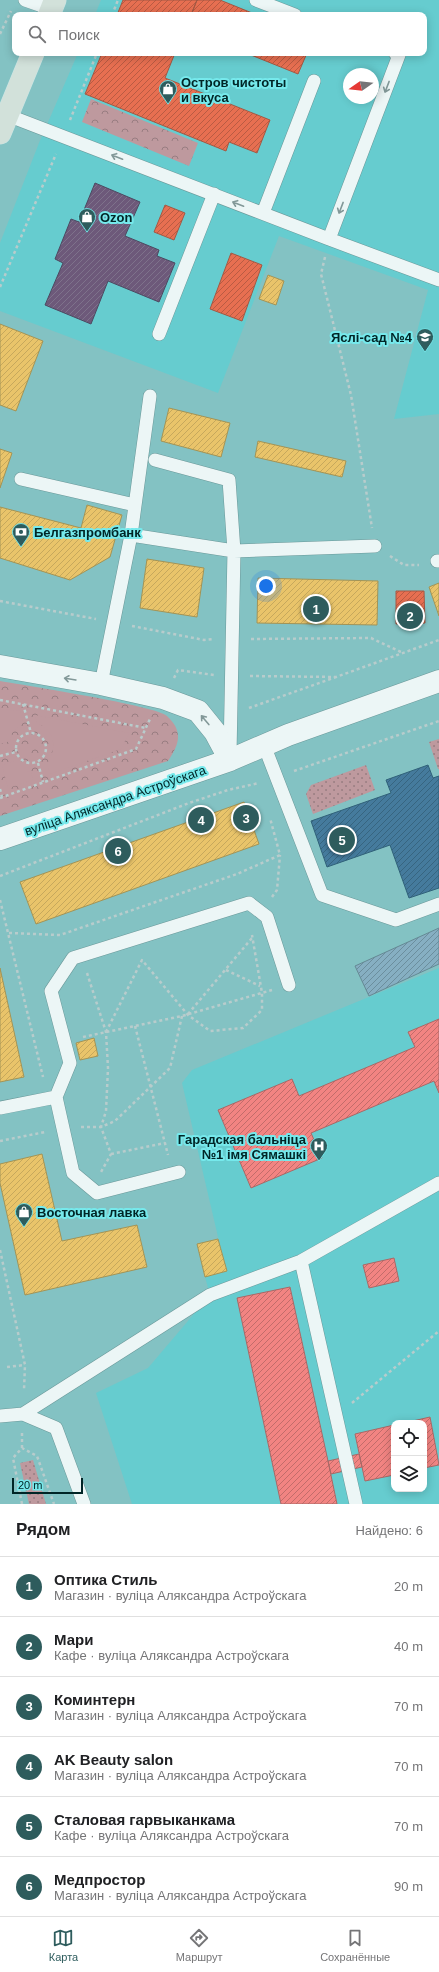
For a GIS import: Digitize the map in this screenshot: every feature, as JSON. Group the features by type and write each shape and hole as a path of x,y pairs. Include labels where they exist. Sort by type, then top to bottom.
{"main road":[{"path":"4,124 32,56"}],"street":[{"path":"0,666 101,684 163,698 198,711 215,732 230,760"},
{"name":"вуліца Аляксандра Астроўскага","path":"0,840 230,760 264,745 439,681"}],"lane":[{"path":"25,0 52,8"},
{"path":"256,0 288,12"},
{"path":"329,238 399,56"},
{"path":"263,213 314,81"},
{"path":"4,124 64,137 439,280"},
{"path":"159,334 214,194"},
{"path":"101,684 131,535 150,396"},
{"path":"155,460 229,480 234,551 231,639 230,760"},
{"path":"21,479 135,505"},
{"path":"131,535 234,551 375,546"},
{"path":"264,745 322,895 396,920 439,904"},
{"path":"176,1173 97,1193 73,1173 63,1128 52,1098 70,1063 51,991 73,958 249,903 267,917 289,985"},
{"path":"0,1108 52,1098"},
{"path":"0,1416 23,1414 210,1295 301,1261 439,1183"},
{"path":"301,1261 356,1504"},
{"path":"23,1414 56,1428 84,1504"}],"path":[{"path":"113,12 118,0"},
{"path":"0,34 12,7"},
{"path":"0,287 64,137 96,56"},
{"path":"329,238 321,274 351,395 375,546 404,565 416,566 438,561"},
{"path":"0,601 204,640 371,638 403,653"},
{"path":"248,702 247,709 439,640"},
{"path":"172,680 178,670 214,675"},
{"path":"249,683 250,676 336,677"},
{"path":"0,700 146,728"},
{"path":"24,704 30,733"},
{"path":"0,789 1,797 136,749 152,717"},
{"path":"276,777 439,721"},
{"path":"30,733 41,736 46,744 45,755 38,763 32,764 22,761 16,752 19,738 30,733"},
{"path":"0,756 16,752"},
{"path":"38,763 43,782"},
{"path":"0,876 189,803 228,790 261,782 263,790"},
{"path":"260,911 278,890 280,855 269,812"},
{"path":"9,933 60,935 237,874 280,855"},
{"path":"0,900 52,1098"},
{"path":"106,1032 142,960 188,1014 210,1031 242,1028 262,1010 262,993 252,938 249,903"},
{"path":"188,1014 252,938"},
{"path":"82,956 106,1032 108,1083 106,1111 101,1127 111,1154"},
{"path":"226,970 261,987"},
{"path":"64,1041 182,1016 289,985"},
{"path":"0,1141 63,1128 101,1127 115,1121 170,1068 182,1016"},
{"path":"135,1026 166,1143 176,1173"},
{"path":"92,1188 111,1154 166,1143"},
{"path":"0,1250 25,1365 22,1448 13,1458 22,1504"},
{"path":"336,1415 439,1331"},
{"path":"7,1367 25,1365"},
{"path":"22,1448 37,1456 54,1504"}],"shaded area":[{"path":"101,0 439,0 439,414 394,419 428,290 279,236 218,393 0,311 0,243 39,143 77,56 427,56 427,12 96,12"},
{"name":"Гарадская бальніца №1 імя Сямашкі","path":"439,968 439,1504 132,1504 96,1393 148,1368 210,1295 205,1277 226,1271 182,1083 192,1070"}],"green space":[{"path":"91,99 198,143 189,166 82,122"},
{"path":"0,681 61,691 158,712 167,716 176,727 178,733 177,744 168,761 0,816"},
{"path":"0,709 20,711 23,722 12,733 10,741 0,744"},
{"path":"35,715 129,733 121,749 50,774 47,764 52,752 53,741 48,731 37,723"},
{"path":"439,739 439,769 438,769 429,742"},
{"path":"14,761 25,771 31,772 33,780 8,788 2,765"},
{"path":"366,765 375,790 313,814 306,794 311,785"},
{"path":"33,1460 46,1504 29,1504 20,1463"}],"building: Жильё":[{"path":"268,275 284,281 276,305 259,299"},
{"path":"0,324 43,341 16,411 0,405"},
{"path":"169,408 230,423 221,457 161,441"},
{"path":"258,441 346,461 342,477 255,457"},
{"path":"0,449 12,453 0,488"},
{"path":"87,505 122,515 110,557 70,580 0,558 0,507 81,528"},
{"path":"147,559 204,568 197,617 140,608"},
{"path":"258,578 378,581 377,625 257,623"},
{"path":"439,583 439,616 429,587"},
{"path":"244,802 259,844 36,924 20,882"},
{"path":"0,968 24,1077 0,1082"},
{"path":"94,1038 98,1056 80,1060 76,1043"},
{"path":"42,1154 62,1241 137,1225 147,1267 25,1295 0,1183 0,1164"},
{"path":"218,1239 227,1271 205,1277 197,1244"}],"building: Торговля":[{"path":"123,0 197,0 192,12 118,12"},
{"path":"197,0 220,0 250,12 192,12"},
{"path":"101,56 174,56 165,78 270,120 257,153 229,142 226,151 85,94"},
{"path":"253,56 306,56 298,74"},
{"path":"165,205 185,213 174,240 154,232"},
{"path":"231,253 262,265 242,321 210,309"},
{"path":"396,591 424,591 425,623 396,624"}],"building: Офисы":[{"path":"95,183 140,202 125,236 159,250 157,256 175,263 159,302 108,281 91,324 45,305 63,263 55,259 71,219 79,222"}],"building: Медицина":[{"path":"439,1019 439,1093 434,1081 311,1133 322,1158 251,1188 218,1110 292,1079 299,1096 415,1047 408,1032"},
{"path":"394,1258 399,1281 369,1288 363,1265"},
{"path":"290,1287 337,1504 281,1504 237,1298"},
{"path":"430,1417 439,1465 427,1467 427,1420 417,1420"},
{"path":"391,1426 391,1476 365,1481 355,1434"},
{"path":"359,1454 362,1467 331,1474 328,1461"}],"building: Учреждения":[{"path":"428,765 433,778 439,776 439,888 409,898 390,845 327,867 311,821 391,793 386,780"}],"building: Прочее":[{"path":"439,928 439,964 369,996 355,966"}],"place":[{"name":"Остров чистоты и вкуса","path":"168,104"},
{"name":"Ozon","path":"87,232"},
{"name":"Яслі-сад №4","path":"425,352"},
{"name":"Белгазпромбанк","path":"21,547"},
{"name":"Оптика Стиль","path":"316,609"},
{"name":"Мари","path":"410,616"},
{"name":"Коминтерн","path":"246,818"},
{"name":"AK Beauty salon","path":"201,820"},
{"name":"Сталовая гарвыканкама","path":"342,840"},
{"name":"Медпростор","path":"118,851"},
{"name":"Гарадская бальніца №1 імя Сямашкі","path":"319,1161"},
{"name":"Восточная лавка","path":"24,1227"}]}
